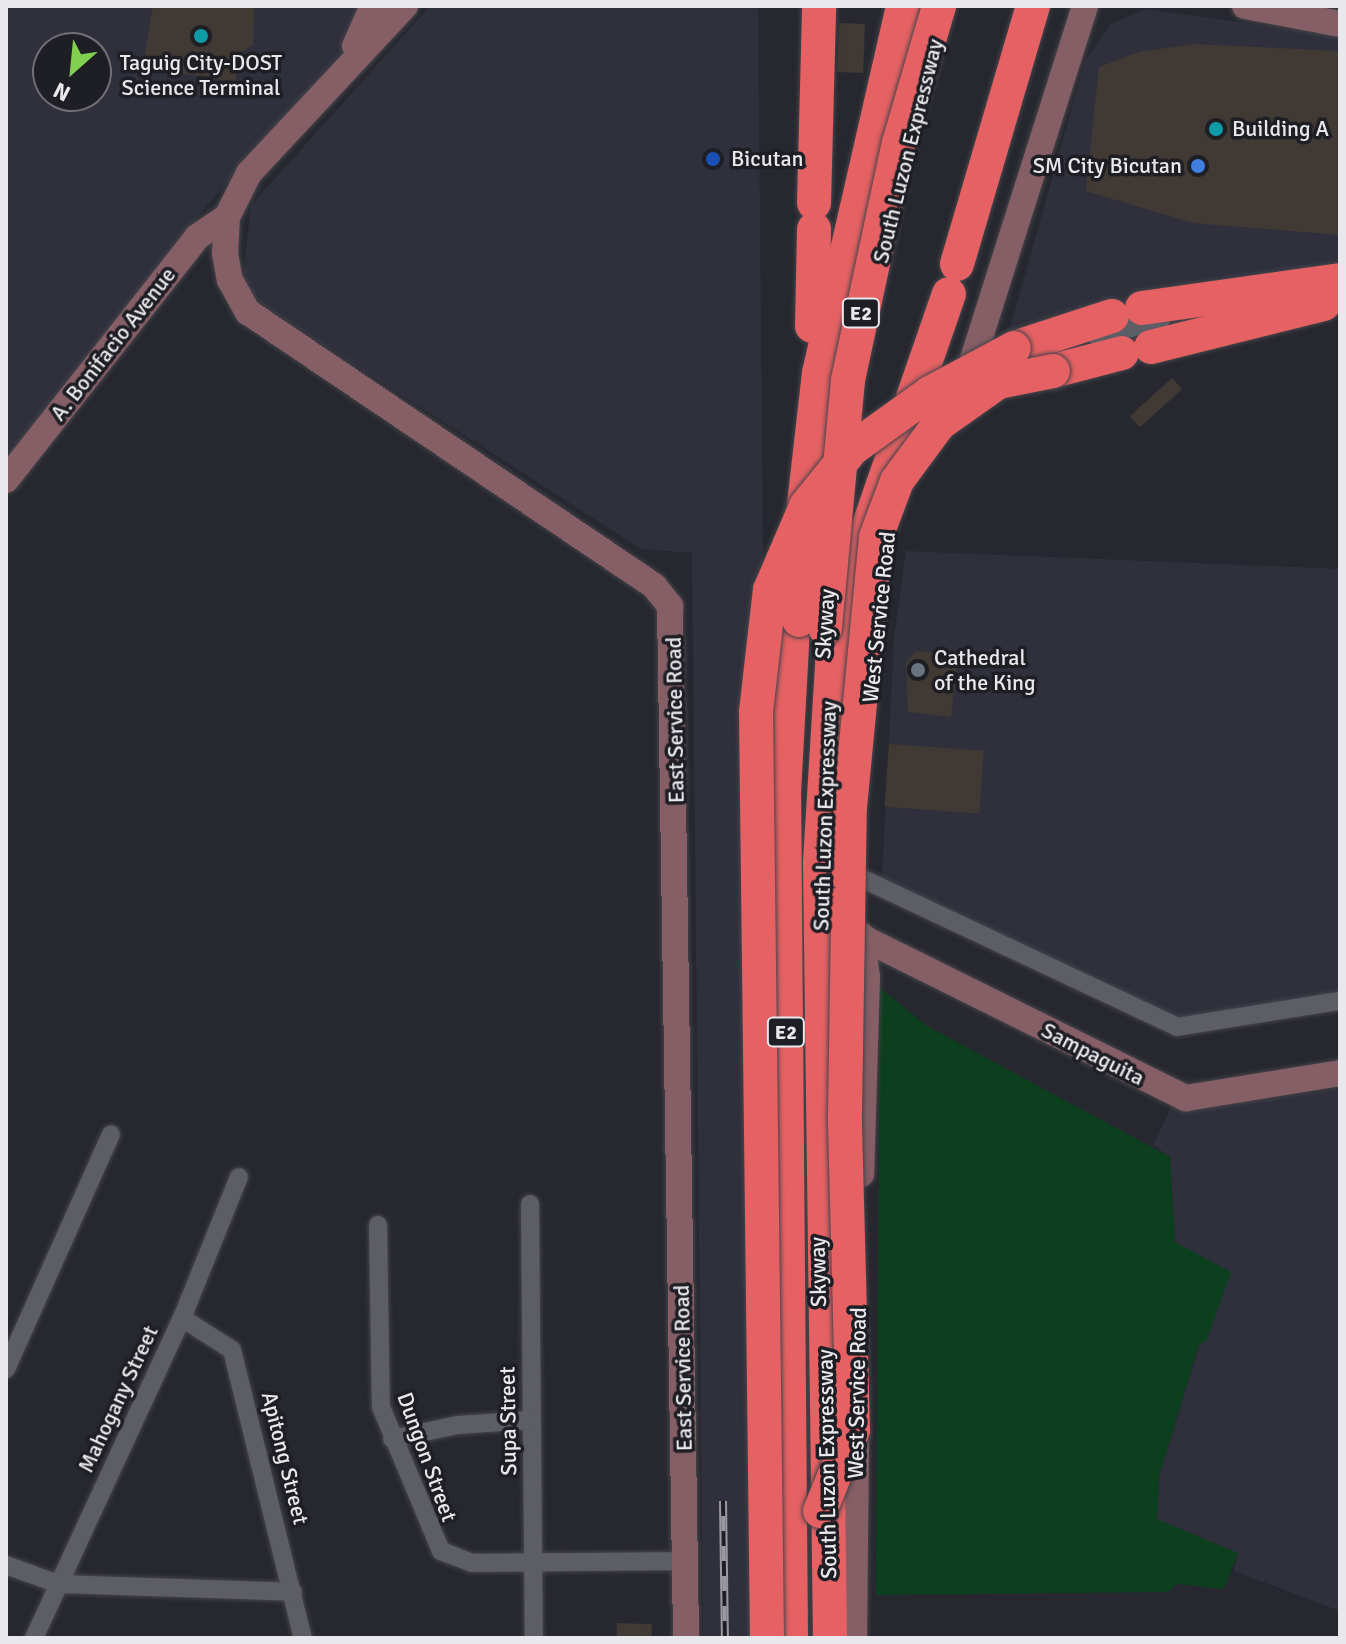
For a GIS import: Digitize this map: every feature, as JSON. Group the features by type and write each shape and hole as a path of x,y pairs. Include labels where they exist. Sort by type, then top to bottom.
{"highway":[{"path":"812,427 819,6"},
{"name":"South Luzon Expressway","path":"791,1638 784,793 792,622 812,427 843,249 903,6"},
{"name":"Skyway","path":"799,1638 791,794 799,620 819,443 853,252 917,6"},
{"name":"Skyway","path":"821,1638 813,864 825,628 848,380 895,157 939,6"},
{"name":"South Luzon Expressway","path":"830,1638 820,862 833,627 856,383 897,182 947,6"},
{"path":"833,627 953,279 1003,90 1033,6"},
{"path":"820,1511 853,1430 845,1114 850,807 876,537 884,507 915,452 969,397 998,382 1136,350 1337,290"},
{"path":"767,1638 756,712 770,590 806,506 852,449 930,393 1014,348 1127,312 1337,290"}],"main road":[{"name":"East Service Road","path":"343,71 373,6"},
{"name":"East Service Road","path":"405,6 249,173 227,217 230,280 248,312 654,586 670,606 686,1638"},
{"name":"West Service Road","path":"1035,164 1043,100 1072,6"},
{"name":"West Service Road","path":"854,1638 861,1148 867,977 861,947 883,551 899,492 962,388 1011,254 1035,164 1085,6"},
{"path":"1077,32 1107,6"},
{"path":"1245,6 1340,24"},
{"name":"A. Bonifacio Avenue","path":"6,480 197,237 227,217"},
{"name":"Sampaguita","path":"861,947 1186,1098 1340,1073"}],"street":[{"path":"962,388 1066,354 1337,290"},
{"path":"863,879 1177,1027 1340,1001"},
{"path":"6,1369 111,1134"},
{"name":"Mahogany Street","path":"34,1638 182,1318 239,1177"},
{"name":"Supa Street","path":"530,1204 534,1638"},
{"name":"Dungon Street","path":"378,1225 377,1386 392,1439 441,1551 472,1563 685,1561"},
{"name":"Apitong Street","path":"182,1318 232,1350 303,1638"},
{"path":"392,1439 458,1425 532,1420"},
{"path":"6,1565 58,1584 293,1592"}],"shaded area":[{"path":"6,6 367,6 348,45 198,216 6,459"},
{"path":"430,6 758,6 773,1638 703,1638 692,553 641,549 260,304 243,277 251,205"},
{"name":"SM City Bicutan","path":"1145,9 1340,36 1340,272 1138,298 1008,336 1085,61 1111,24"},
{"path":"906,551 1340,569 1340,995 1173,1024 882,878 894,637"},
{"path":"1340,1089 1340,1611 1234,1571 1238,1553 1157,1520 1159,1476 1200,1344 1206,1341 1175,1242 1170,1157 1153,1145 1172,1106 1185,1110"}],"green space":[{"path":"880,988 927,1026 1170,1157 1175,1242 1231,1272 1206,1342 1199,1344 1159,1476 1157,1519 1238,1553 1224,1589 1177,1584 1168,1592 876,1595"}],"building":[{"name":"Taguig City-DOST Science Terminal","path":"153,6 254,6 253,45 240,52 235,82 143,67"},
{"path":"839,23 865,24 863,73 837,72"},
{"name":"Building A","path":"1194,44 1340,51 1340,235 1193,223 1086,191 1099,67 1139,52"},
{"path":"1172,378 1182,389 1140,427 1130,416"},
{"path":"917,651 958,656 951,717 908,712 906,662"},
{"path":"889,744 984,751 979,813 885,807"},
{"path":"617,1623 652,1624 651,1638 616,1638"}],"railway":[{"path":"723,1501 725,1638"}],"place":[{"name":"Taguig City-DOST Science Terminal","path":"201,36"},
{"name":"Building A","path":"1216,129"},
{"name":"Bicutan","path":"713,159"},
{"name":"SM City Bicutan","path":"1198,166"},
{"name":"Cathedral of the King","path":"918,670"}]}
